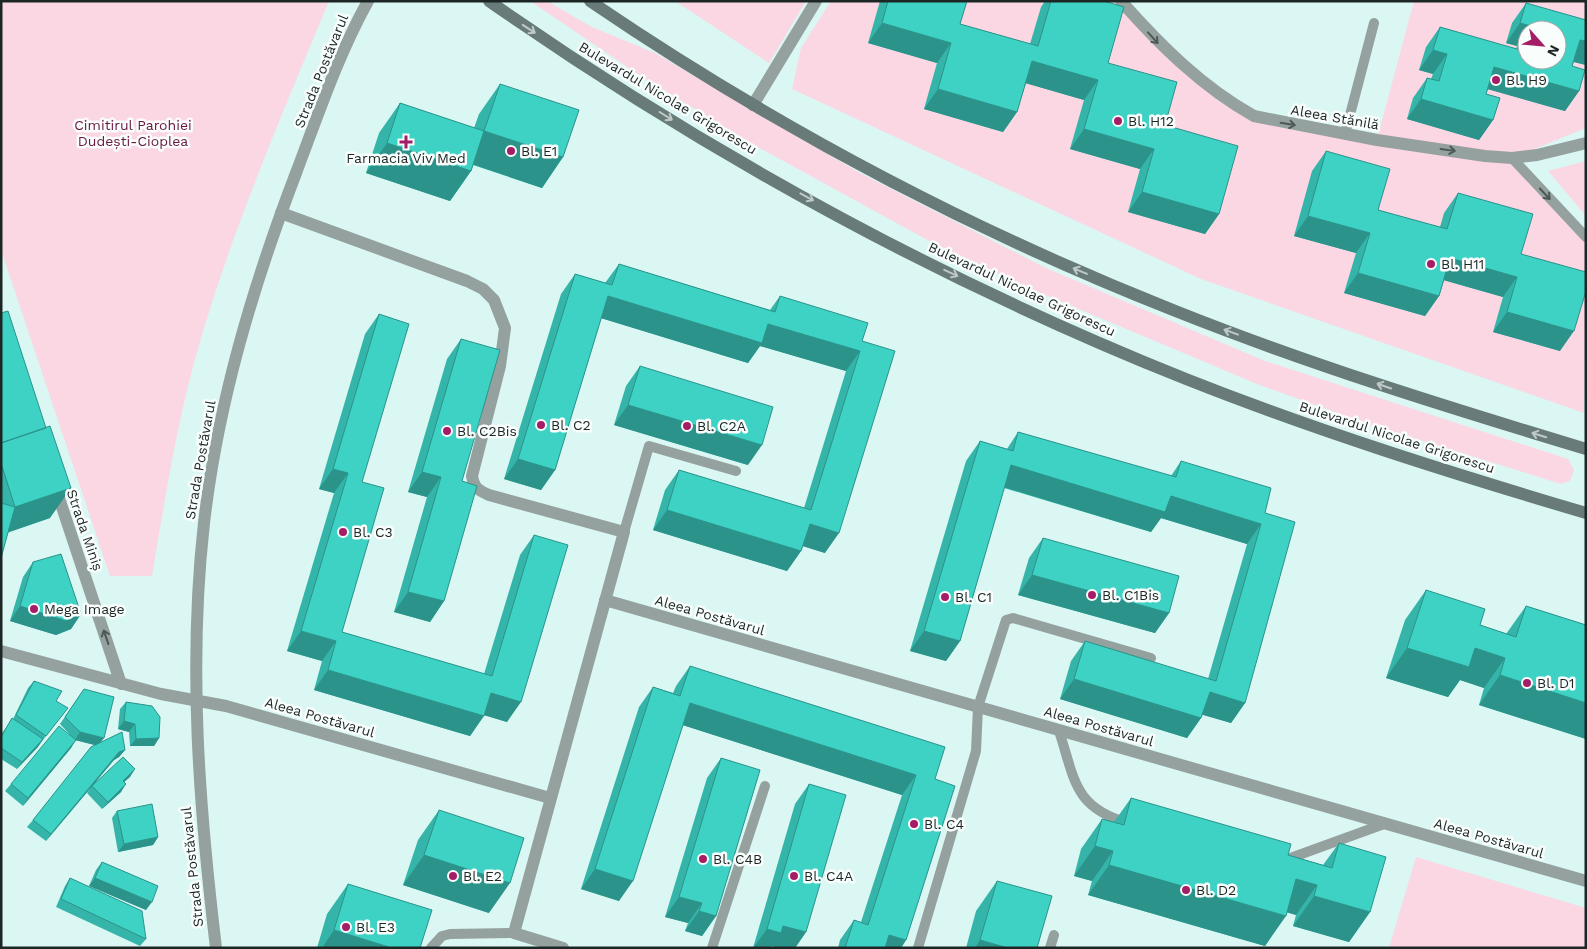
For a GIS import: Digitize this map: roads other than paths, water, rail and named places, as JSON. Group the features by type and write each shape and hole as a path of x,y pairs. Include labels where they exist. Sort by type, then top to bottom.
{"main road":[{"name":"Bulevardul Nicolae Grigorescu","path":"489,1 588,68 745,163 905,251 1002,298 1121,352 1262,408 1369,445 1586,512"},
{"path":"590,1 753,104 871,172 1027,248 1171,310 1393,389 1586,449"}],"street":[{"name":"Strada Postăvarul","path":"216,948 199,797 195,701 198,593 211,474 243,330 281,213 337,66 368,1"},
{"path":"753,104 816,1"},
{"name":"Aleea Stănilă","path":"1121,1 1172,56 1238,107 1254,116 1345,134 1512,158 1537,155 1586,143"},
{"path":"281,213 467,281 483,289 494,300 505,328 500,366 472,476 473,484 478,490 489,494 624,532 514,933 563,948"},
{"name":"Strada Miniș","path":"52,477 121,684"},
{"name":"Aleea Postăvarul","path":"604,600 1586,881"},
{"name":"Aleea Postăvarul","path":"1,651 121,684 226,706 550,798"}],"lane":[{"path":"1345,134 1374,23"},
{"path":"1512,158 1586,237"},
{"path":"624,532 649,446 736,471"},
{"path":"918,948 976,751 978,707 1006,620 1012,618 1150,658"},
{"path":"1060,731 1080,793 1093,809 1141,827"},
{"path":"712,948 765,786"},
{"path":"1272,861 1289,860 1384,824"},
{"path":"431,948 442,936 450,934 514,933"},
{"path":"1050,948 1054,936"}],"place":[{"name":"Bl. H9","path":"1496,80"},
{"name":"Bl. H12","path":"1118,121"},
{"name":"Farmacia Viv Med","path":"406,142"},
{"name":"Bl. E1","path":"511,151"},
{"name":"Bl. H11","path":"1431,264"},
{"name":"Bl. C2","path":"541,425"},
{"name":"Bl. C2A","path":"687,426"},
{"name":"Bl. C2Bis","path":"447,431"},
{"name":"Bl. C3","path":"343,532"},
{"name":"Bl. C1Bis","path":"1092,595"},
{"name":"Bl. C1","path":"945,597"},
{"name":"Mega Image","path":"34,609"},
{"name":"Bl. D1","path":"1527,683"},
{"name":"Bl. C4","path":"914,824"},
{"name":"Bl. C4B","path":"703,859"},
{"name":"Bl. E2","path":"453,876"},
{"name":"Bl. C4A","path":"794,876"},
{"name":"Bl. D2","path":"1186,890"},
{"name":"Bl. E3","path":"346,927"}],"park label":[{"name":"Cimitirul Parohiei Dudești-Cioplea","path":"133,134"}]}
